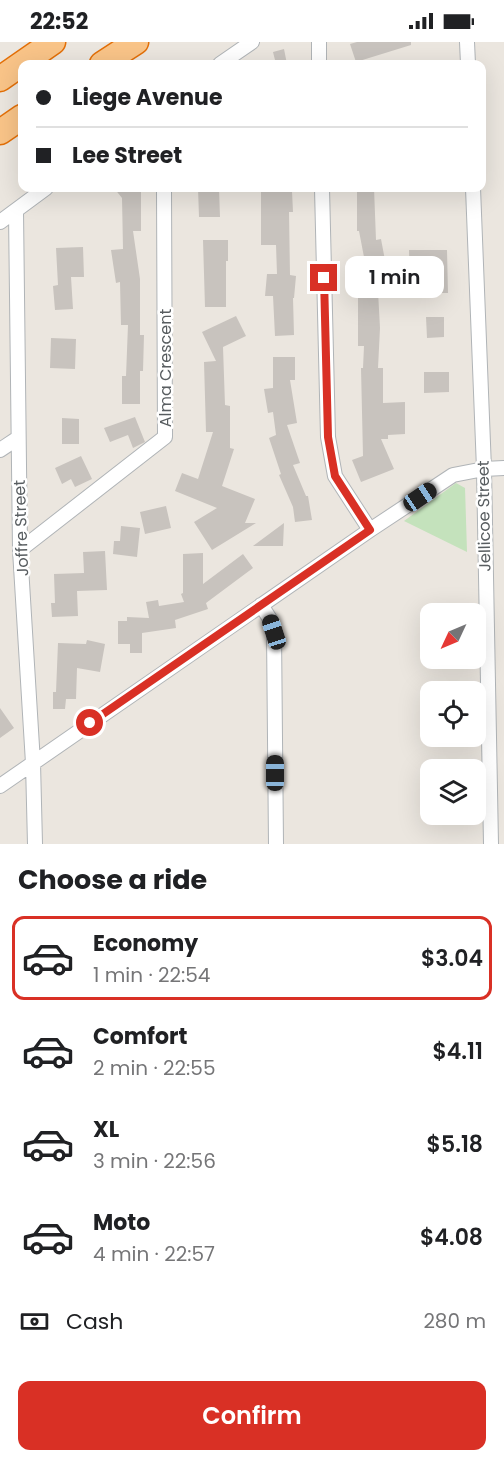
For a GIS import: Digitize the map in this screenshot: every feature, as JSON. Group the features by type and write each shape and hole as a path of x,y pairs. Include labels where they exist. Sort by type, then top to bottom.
{"highway":[{"path":"27,60 53,42"},
{"path":"108,60 136,42"},
{"path":"0,79 18,66"},
{"path":"0,132 18,120"}],"street":[{"path":"226,60 252,42"},
{"path":"319,42 319,60"},
{"path":"467,42 468,60"},
{"path":"0,222 41,192"},
{"name":"Alma Crescent","path":"21,549 165,437 164,192"},
{"path":"322,192 328,437 335,476 370,530"},
{"name":"Jellicoe Street","path":"473,192 484,469 491,844"},
{"name":"Joffre Street","path":"16,211 21,549 33,763 35,844"},
{"path":"0,450 18,438"},
{"path":"0,786 453,475 504,468"},
{"path":"261,605 270,619 274,632 276,844"}],"green space":[{"path":"456,483 465,488 467,552 404,521"}],"building":[{"path":"411,42 411,45 362,60 355,60 350,44"},
{"path":"284,49 286,60 275,60 273,52"},
{"path":"117,192 141,192 141,231 133,231 140,279 140,335 144,335 143,371 140,371 140,404 122,404 122,376 126,376 128,325 121,325 120,282 116,283 111,250 123,249 122,198"},
{"path":"198,192 219,192 220,217 199,217"},
{"path":"261,192 292,192 293,212 289,212 290,275 296,276 293,298 294,335 275,336 273,296 265,296 267,274 277,274 276,245 261,245"},
{"path":"357,192 374,192 376,240 381,239 387,271 377,273 380,328 378,368 383,368 383,403 405,402 405,434 388,435 388,439 381,439 394,469 361,482 352,460 363,456 361,368 363,368 364,346 358,346 358,282 354,258 364,257 359,231 357,231"},
{"path":"203,240 228,240 226,307 205,307"},
{"path":"83,247 84,277 71,277 73,309 55,310 53,286 58,285 56,248"},
{"path":"409,250 447,250 448,293 428,293 427,283 410,283"},
{"path":"236,316 246,336 223,347 225,405 230,406 230,448 234,449 222,486 255,499 245,523 256,523 212,550 194,522 217,508 175,491 182,473 198,479 213,432 206,432 204,362 216,361 202,332"},
{"path":"426,317 444,317 444,337 427,338"},
{"path":"51,338 76,339 75,369 50,368"},
{"path":"273,357 295,357 295,380 290,380 297,423 287,425 300,463 293,465 306,496 308,496 312,520 295,522 293,507 279,475 281,474 269,438 276,435 273,412 268,413 264,389 273,388"},
{"path":"424,372 449,372 449,392 424,393"},
{"path":"135,417 145,442 133,448 128,435 110,442 104,428"},
{"path":"62,418 79,419 79,444 62,444"},
{"path":"81,456 92,479 75,487 71,479 62,484 55,468"},
{"path":"166,506 171,528 145,534 140,512"},
{"path":"284,523 283,546 253,546"},
{"path":"121,526 140,528 137,557 113,554 114,541 120,541"},
{"path":"105,551 107,590 77,591 78,616 52,617 51,603 55,603 54,574 84,573 83,552"},
{"path":"203,553 203,584 243,554 253,568 206,603 208,609 175,620 176,628 142,633 142,653 130,653 130,644 118,644 118,621 127,621 127,617 149,618 146,602 158,600 159,606 184,602 181,594 183,593 183,554"},
{"path":"87,640 105,644 100,672 77,668 76,699 66,699 65,709 53,709 58,643 86,644"},
{"path":"0,708 14,728 0,738"}],"route":[{"path":"90,723 370,530 335,476 328,437 324,278"}]}
